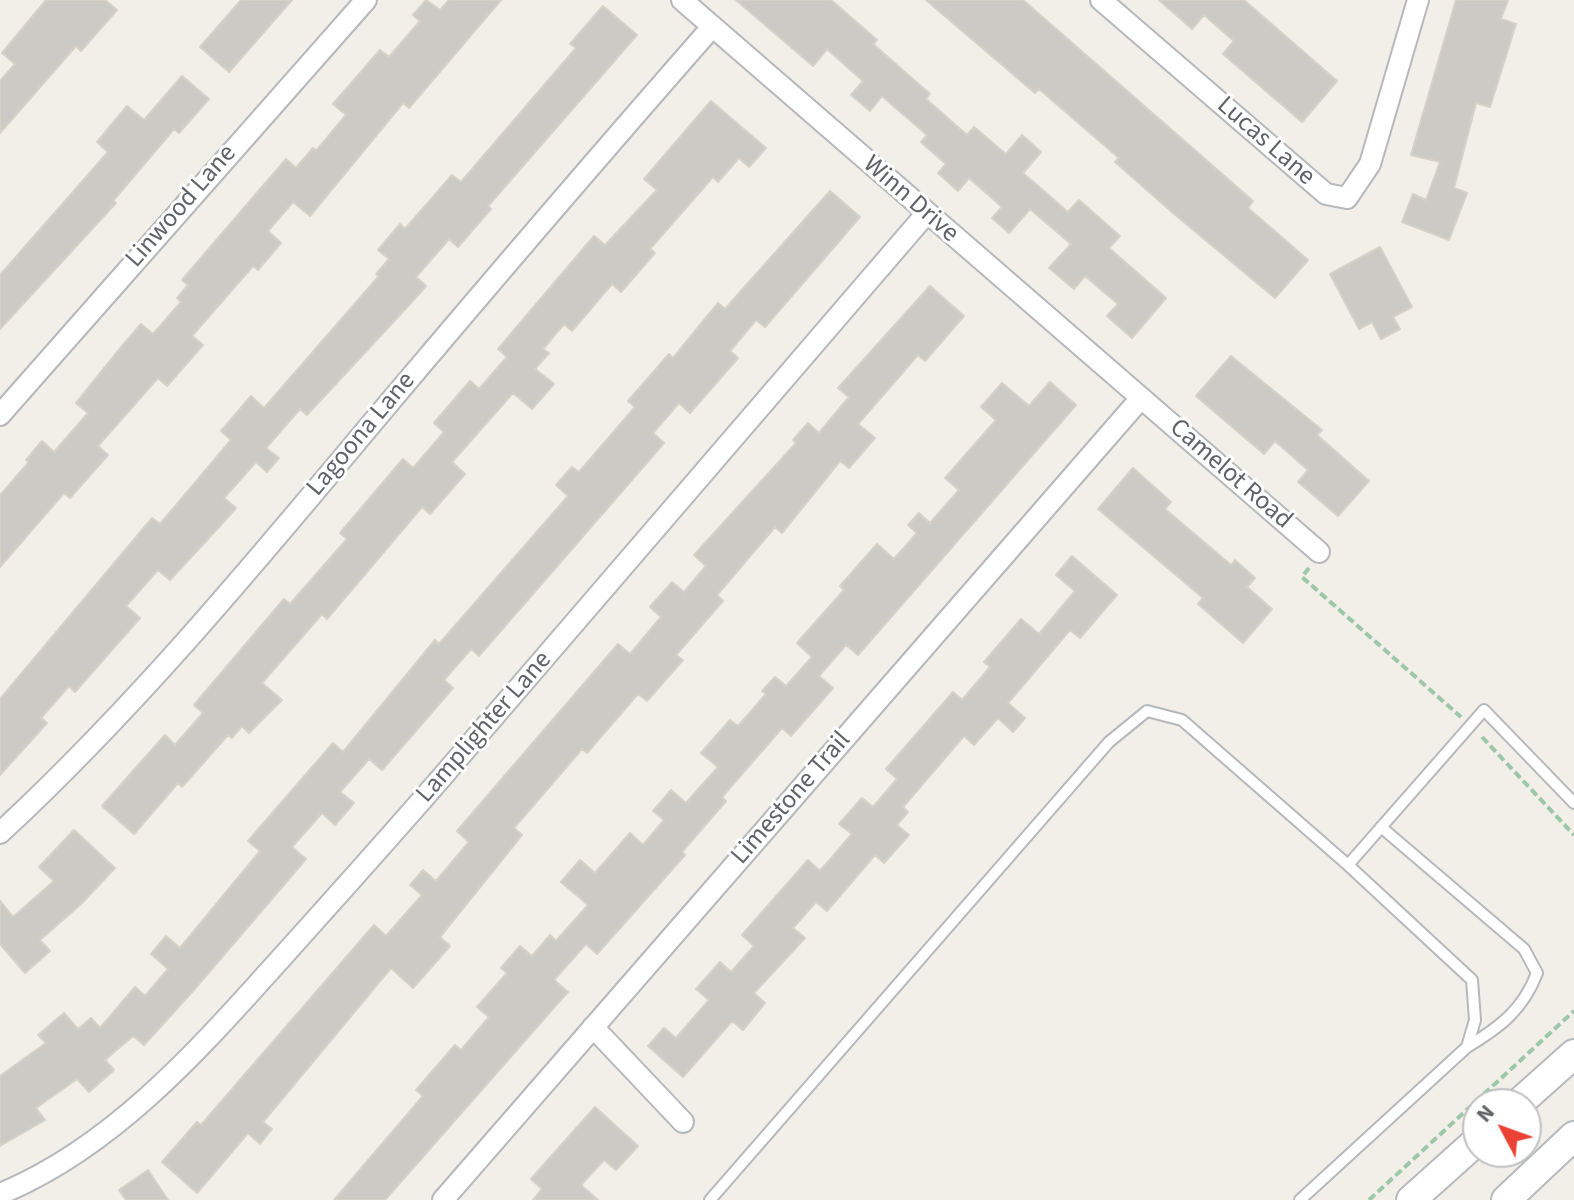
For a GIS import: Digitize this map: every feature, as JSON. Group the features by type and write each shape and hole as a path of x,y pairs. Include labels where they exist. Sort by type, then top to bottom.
{"main road":[{"path":"1536,1088 1574,1054"},
{"path":"1506,1200 1574,1136"},
{"path":"1411,1200 1462,1154"}],"street":[{"name":"Linwood Lane","path":"0,415 366,0"},
{"name":"Winn Drive","path":"682,0 1141,398"},
{"name":"Lucas Lane","path":"1101,0 1326,194 1347,198 1370,164 1418,0"},
{"name":"Lagoona Lane","path":"0,833 66,772 247,571 536,228 712,27"},
{"name":"Lamplighter Lane","path":"0,1194 60,1163 105,1131 157,1088 226,1019 466,749 926,214"},
{"name":"Camelot Road","path":"1141,398 1319,552"},
{"name":"Limestone Trail","path":"443,1200 1141,398"},
{"path":"593,1027 683,1122"}],"lane":[{"path":"1348,865 1484,710 1574,803"},
{"path":"710,1200 1109,742 1147,711 1182,720 1348,865 1472,980 1475,1020 1467,1047"},
{"path":"1300,1200 1467,1047 1503,1025 1527,998 1537,973 1524,949 1381,827"}],"path":[{"path":"1319,552 1302,577 1470,725 1574,835"},
{"path":"1369,1200 1574,1011"}],"building":[{"path":"46,0 105,0 117,10 81,51 76,46 0,133 0,81 15,64 2,53"},
{"path":"241,0 292,0 229,72 200,47"},
{"path":"426,0 440,10 449,0 501,0 409,108 403,103 310,216 293,202 268,231 281,243 258,270 253,266 192,336 203,345 167,386 158,378 98,446 108,455 70,498 64,493 0,567 0,495 29,462 26,460 42,441 54,452 88,413 76,403 141,324 153,334 181,302 177,298 188,285 182,280 286,159 296,168 313,148 316,151 346,115 333,104 380,50 389,57 420,21 413,15"},
{"path":"736,0 831,0 877,40 873,44 930,94 926,99 967,135 974,127 1006,154 1022,135 1041,152 1023,173 1068,212 1079,200 1120,236 1109,248 1166,298 1132,338 1107,316 1118,304 1085,276 1074,289 1049,268 1071,244 1030,209 1009,233 992,218 1002,207 969,178 958,191 938,173 946,164 921,142 927,135 882,96 870,111 851,95 863,81 827,49 813,66"},
{"path":"926,0 1023,0 1253,201 1248,208 1308,260 1275,298 1115,162 1119,158 1039,89 1035,93"},
{"path":"1159,0 1244,0 1337,81 1302,122 1223,54 1234,41 1204,15 1192,29"},
{"path":"1456,0 1508,0 1501,19 1516,24 1490,107 1476,103 1454,188 1467,193 1449,240 1402,222 1413,194 1426,200 1440,162 1411,155"},
{"path":"603,6 637,35 488,206 491,209 458,247 449,239 416,277 426,286 410,304 307,415 300,409 266,448 279,458 267,472 256,462 224,498 236,508 220,526 170,580 158,570 126,606 140,618 75,692 69,686 41,718 47,723 0,775 0,699 152,518 160,524 231,440 221,431 251,396 264,408 379,276 376,274 389,259 378,250 400,224 405,229 452,175 461,182 576,48 570,44"},
{"path":"182,76 209,99 179,133 174,129 113,201 116,203 0,329 0,275 108,152 97,142 127,106 144,120"},
{"path":"711,101 766,148 749,167 739,158 718,182 713,177 650,249 655,253 621,292 612,284 572,331 564,324 543,349 549,353 535,369 554,384 532,409 513,393 452,462 465,474 430,514 422,507 327,619 322,614 262,683 282,700 249,733 242,726 232,738 228,735 182,787 178,783 134,834 102,806 165,735 175,745 203,713 194,705 284,599 290,604 347,539 340,533 403,459 413,468 444,432 434,423 470,381 479,389 507,357 498,349 594,236 605,245 657,190 644,179"},
{"path":"830,191 860,217 765,327 756,320 730,351 738,358 690,413 679,403 653,433 664,443 479,656 471,649 444,680 453,688 382,770 369,759 340,792 354,803 335,825 322,813 292,847 306,859 193,991 144,1045 133,1036 105,1060 114,1070 89,1092 77,1079 36,1108 45,1120 0,1146 0,1076 46,1043 38,1035 64,1013 78,1029 91,1018 100,1028 135,987 145,996 168,969 151,954 166,936 180,948 260,851 248,841 333,743 343,752 435,640 439,644 568,496 556,485 572,467 579,472 635,407 628,401 669,354 673,358 718,303 725,309"},
{"path":"1380,247 1412,307 1393,317 1400,329 1381,339 1372,322 1359,329 1330,274"},
{"path":"930,286 964,316 925,361 918,355 858,424 875,438 849,468 840,461 782,533 775,527 717,595 723,601 676,655 683,660 647,701 638,694 587,753 582,749 514,828 522,835 440,937 450,946 413,988 391,968 263,1122 272,1129 260,1144 248,1133 197,1193 162,1162 197,1122 201,1125 374,925 386,936 422,895 410,885 423,870 436,881 469,842 457,831 618,644 630,654 661,617 650,607 672,582 684,592 706,566 694,555 796,443 793,440 808,423 819,433 849,397 838,388"},
{"path":"1231,356 1322,430 1317,435 1369,481 1338,516 1298,482 1308,470 1275,441 1264,454 1196,396"},
{"path":"1050,382 1076,405 858,655 846,645 819,676 833,688 791,736 782,728 722,797 726,801 682,852 685,855 597,954 586,944 554,980 568,992 385,1200 334,1200 423,1096 416,1090 455,1045 461,1050 489,1017 477,1007 507,973 501,968 520,946 532,956 550,935 556,941 588,905 561,882 580,860 595,873 630,833 643,845 664,820 653,811 671,790 686,803 718,767 701,753 730,720 738,726 766,694 762,691 775,677 786,686 812,657 797,643 844,590 840,586 877,544 894,559 917,533 908,525 919,513 930,523 959,490 945,478 996,420 981,407 1002,383 1029,406"},
{"path":"1133,468 1171,502 1165,509 1231,565 1235,560 1255,578 1247,587 1272,609 1243,643 1198,604 1203,598 1098,509"},
{"path":"1072,556 1117,595 1080,638 1070,630 1008,703 1025,718 1013,732 998,718 974,745 964,736 903,807 908,812 897,825 909,835 884,863 875,855 827,911 816,902 793,928 805,938 754,993 765,1003 743,1030 732,1021 683,1077 648,1046 664,1028 676,1038 709,1000 696,989 720,962 731,972 754,946 742,935 808,860 820,871 852,834 839,824 862,798 873,807 897,779 886,769 953,692 962,700 990,667 984,662 1021,619 1039,634 1075,591 1056,575"},
{"path":"74,830 115,868 80,905 40,940 50,951 25,973 0,944 0,901 13,917 54,881 39,867"},
{"path":"595,1107 638,1146 616,1170 604,1160 581,1185 598,1200 533,1200 542,1189 531,1179"},
{"path":"148,1170 168,1200 126,1200 119,1190"}]}
